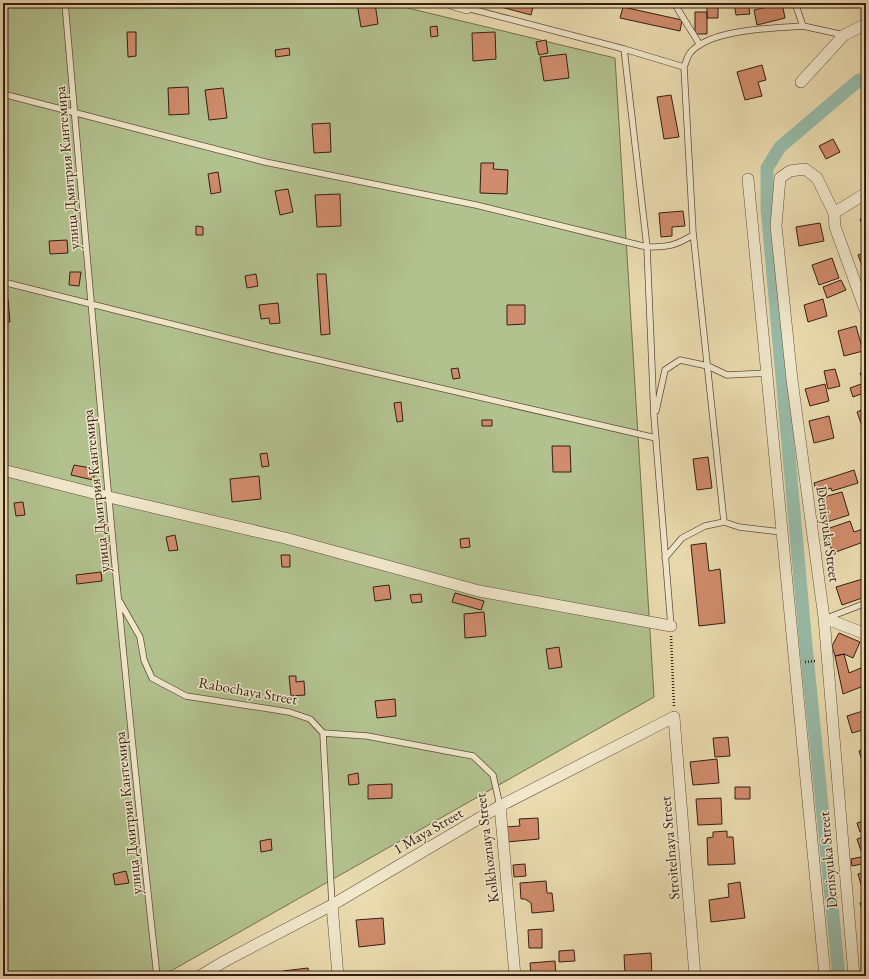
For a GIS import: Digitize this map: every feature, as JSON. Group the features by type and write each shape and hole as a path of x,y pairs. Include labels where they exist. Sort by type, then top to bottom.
{"street":[{"path":"450,3 467,8"},
{"path":"801,82 844,34 864,28"},
{"name":"Denisyuka Street","path":"834,213 817,178 805,169 790,171 780,178 776,226 792,380 824,618 854,976"},
{"path":"748,179 825,976"},
{"path":"866,193 834,213 835,227 866,312"},
{"path":"3,470 109,497 285,538 479,591 670,626"},
{"path":"824,618 866,634"},
{"name":"1 Maya Street","path":"200,976 332,905 500,806 674,717"},
{"name":"Stroitelnaya Street","path":"674,717 695,976"},
{"name":"Kolkhoznaya Street","path":"500,806 515,976"},
{"path":"332,905 338,976"}],"lane":[{"name":"улица Дмитрия Кантемира","path":"65,3 109,497 142,840 157,976"},
{"path":"674,3 700,45"},
{"path":"795,3 803,26"},
{"path":"467,8 624,49 684,67"},
{"path":"724,522 693,235 684,67 690,53 705,41 743,31 803,26 844,34"},
{"path":"624,49 647,247 654,416 670,626"},
{"path":"3,94 75,114 265,162 476,206 647,247 667,247 676,245 693,235"},
{"path":"3,282 271,349 656,438"},
{"path":"654,416 665,370 680,360 708,366 726,375 767,373"},
{"path":"665,558 682,538 705,526 724,522 739,527 782,532"},
{"name":"Rabochaya Street","path":"119,600 140,637 144,660 152,678 186,696 289,712 310,719 323,733"},
{"path":"824,618 866,603"},
{"path":"323,733 332,905"},
{"name":"Kolkhoznaya Street","path":"323,733 366,736 473,756 493,775 500,806"}],"path":[{"path":"670,626 674,717"},
{"path":"805,662 818,660"}],"green space":[{"path":"3,3 387,3 615,58 654,697 162,976 3,976"}],"building":[{"path":"357,3 375,3 378,24 361,27"},
{"path":"486,3 534,3 531,15"},
{"path":"707,3 718,3 718,18 707,18"},
{"path":"734,3 748,3 750,14 736,15"},
{"path":"771,3 782,3 785,18 757,25 754,10 771,6"},
{"path":"814,3 833,3 815,8"},
{"path":"623,7 682,20 680,31 620,18"},
{"path":"695,12 707,12 707,34 695,34"},
{"path":"437,26 438,36 431,37 430,27"},
{"path":"127,32 136,32 136,56 128,57"},
{"path":"495,32 496,59 473,61 472,33"},
{"path":"546,40 548,53 539,55 536,42"},
{"path":"289,48 290,55 276,57 275,50"},
{"path":"566,54 569,78 544,81 540,57"},
{"path":"762,65 766,80 758,82 762,96 745,100 737,72"},
{"path":"188,87 189,114 169,115 168,88"},
{"path":"223,88 227,118 209,120 205,90"},
{"path":"671,95 679,137 664,139 657,97"},
{"path":"330,123 331,152 314,153 312,124"},
{"path":"833,139 840,152 826,159 819,146"},
{"path":"481,163 494,163 493,169 508,170 507,194 480,193"},
{"path":"218,172 221,192 211,194 208,174"},
{"path":"288,189 293,212 280,215 275,191"},
{"path":"340,194 341,226 317,227 315,195"},
{"path":"683,211 685,226 672,227 672,236 661,237 659,213"},
{"path":"866,216 866,234 860,219"},
{"path":"820,223 824,241 799,246 796,227"},
{"path":"196,226 203,227 203,235 196,235"},
{"path":"67,240 68,253 50,254 49,241"},
{"path":"866,252 866,267 863,268 858,255"},
{"path":"832,258 839,278 819,285 812,265"},
{"path":"70,272 81,272 79,286 69,285"},
{"path":"256,274 258,286 247,288 245,276"},
{"path":"317,274 326,274 330,334 321,335"},
{"path":"841,280 846,290 827,298 823,287"},
{"path":"8,299 10,322 3,322 3,300"},
{"path":"823,299 827,316 808,322 804,305"},
{"path":"278,303 280,323 270,324 269,318 261,319 259,305"},
{"path":"507,305 525,305 525,324 507,325"},
{"path":"856,326 863,351 844,356 838,331"},
{"path":"458,368 460,378 453,379 451,369"},
{"path":"835,369 840,386 828,389 824,371"},
{"path":"866,371 866,392 853,397 850,388 864,383 860,373"},
{"path":"825,384 829,401 810,406 805,389"},
{"path":"401,402 403,421 397,422 394,403"},
{"path":"866,408 866,424 862,426 857,412"},
{"path":"829,416 834,438 814,443 809,421"},
{"path":"482,420 492,420 492,426 482,426"},
{"path":"552,446 570,446 571,472 553,472"},
{"path":"267,453 269,466 262,467 260,454"},
{"path":"708,457 712,488 697,490 693,459"},
{"path":"74,465 96,469 93,480 71,475"},
{"path":"854,470 858,483 832,491 831,488 817,493 814,483"},
{"path":"259,476 261,499 232,502 230,479"},
{"path":"842,492 849,515 827,522 820,498"},
{"path":"23,502 25,515 16,516 14,503"},
{"path":"850,521 854,532 866,528 866,541 833,553 824,530"},
{"path":"175,535 178,550 169,551 166,537"},
{"path":"469,538 470,547 461,548 460,539"},
{"path":"706,543 709,571 720,569 725,623 699,626 691,545"},
{"path":"281,555 290,555 290,567 282,567"},
{"path":"101,572 102,581 77,584 76,575"},
{"path":"866,578 866,600 865,597 842,605 836,587"},
{"path":"389,585 391,599 375,601 373,587"},
{"path":"455,593 484,601 481,610 452,602"},
{"path":"421,594 422,602 412,603 410,595"},
{"path":"484,612 486,636 465,638 464,614"},
{"path":"839,633 860,642 853,658 844,654 835,656 832,646"},
{"path":"559,647 562,667 549,669 546,649"},
{"path":"844,654 849,673 861,668 866,685 843,694 835,656"},
{"path":"289,676 296,676 296,682 304,681 305,695 291,696"},
{"path":"395,699 396,716 377,718 375,701"},
{"path":"866,710 866,729 852,733 847,716"},
{"path":"728,737 730,756 715,757 713,738"},
{"path":"866,748 866,766 864,767 859,751"},
{"path":"717,759 719,783 693,785 690,762"},
{"path":"358,773 359,784 349,785 348,775"},
{"path":"392,784 392,798 368,799 368,785"},
{"path":"735,787 750,787 750,799 735,799"},
{"path":"721,798 722,824 698,825 696,799"},
{"path":"538,818 539,839 507,842 506,827 520,826 519,819"},
{"path":"866,820 866,829 860,832 857,823"},
{"path":"727,831 727,837 733,837 735,864 708,865 707,838 713,837 713,832"},
{"path":"866,836 866,853 862,854 857,839"},
{"path":"271,839 272,850 261,852 260,841"},
{"path":"866,856 866,863 852,866 851,859"},
{"path":"525,864 526,876 514,877 513,865"},
{"path":"126,871 129,883 115,885 113,874"},
{"path":"866,872 866,886 862,888 858,874"},
{"path":"546,881 547,893 552,893 554,911 532,913 531,903 525,899 521,899 520,883"},
{"path":"740,882 745,918 711,922 709,900 729,897 728,884"},
{"path":"866,901 866,923 860,903"},
{"path":"383,918 385,944 359,947 356,920"},
{"path":"542,929 542,948 529,948 528,930"},
{"path":"574,950 575,961 559,962 559,951"},
{"path":"651,953 652,976 625,974 624,955"},
{"path":"555,961 556,976 531,976 530,963"},
{"path":"308,968 309,976 284,976 283,971"}],"waterway":[{"path":"839,976 806,646 767,208 767,168 780,147 859,80"}]}
